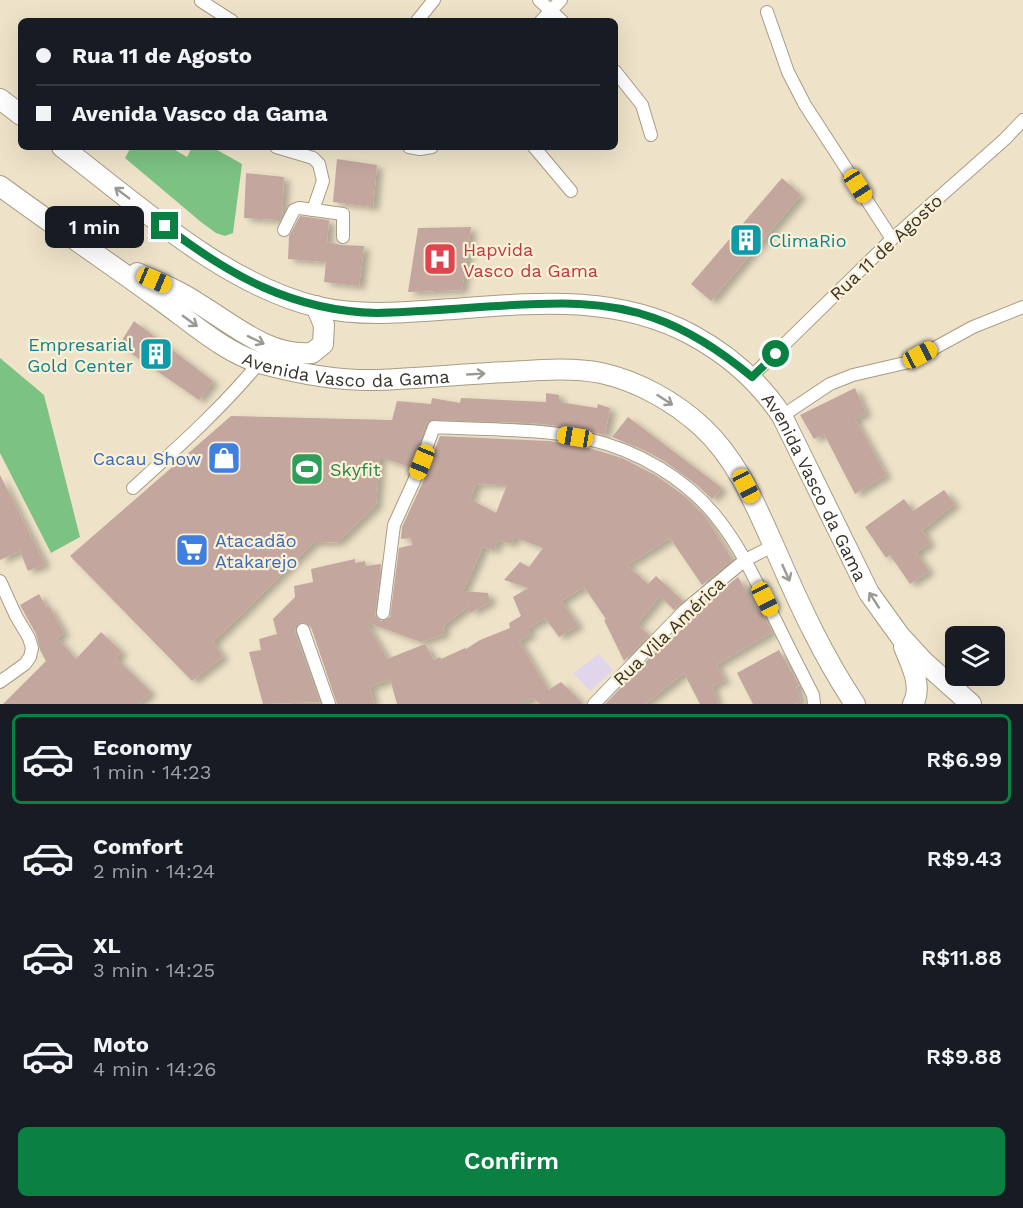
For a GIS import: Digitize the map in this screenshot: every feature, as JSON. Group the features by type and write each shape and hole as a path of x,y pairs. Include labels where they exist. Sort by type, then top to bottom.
{"main road":[{"path":"0,99 18,113"},
{"name":"Avenida Vasco da Gama","path":"66,150 175,234 228,270 274,293 316,306 347,312 377,313 542,303 605,306 653,317 680,329 728,357 752,377 782,416 869,593 900,636 924,662 971,704"},
{"name":"Avenida Vasco da Gama","path":"0,186 214,339 259,363 343,379 375,380 538,370 601,373 654,393 703,427 723,450 753,499 816,640 855,704"},
{"path":"104,259 185,295 258,341 290,352 312,353 323,344 324,325 316,306"},
{"path":"900,636 915,676 916,698 913,704"},
{"path":"839,680 872,704"}],"street":[{"path":"419,18 434,0"},
{"path":"539,0 559,18"},
{"path":"543,18 561,0"},
{"path":"201,1 227,18"},
{"path":"766,12 788,72 805,105 892,239"},
{"path":"618,75 642,105 651,135"},
{"name":"Rua 11 de Agosto","path":"752,377 892,239 1005,139 1023,120"},
{"path":"1005,139 1023,137"},
{"path":"286,150 313,158 320,164 323,181 313,210"},
{"path":"537,150 571,191"},
{"path":"284,230 294,210 299,208 343,214 343,237"},
{"path":"782,416 830,384 853,375 909,362 973,327 1023,307"},
{"path":"133,489 208,421 259,363"},
{"path":"383,613 394,525 414,481 434,427 561,435 588,439 643,458 702,501 729,533 745,560 813,695 814,704"},
{"name":"Rua Vila América","path":"594,704 685,610 745,560 773,546"},
{"path":"0,581 32,648 25,664 0,682"},
{"path":"303,630 329,704"}],"shaded area":[{"path":"599,654 613,670 590,691 573,673"}],"green space":[{"path":"129,150 175,150 187,157 190,150 217,150 242,164 233,233 225,236 216,233 125,158"},
{"path":"0,358 44,395 80,537 51,553 0,453"}],"building":[{"path":"337,159 377,165 373,207 333,202"},
{"path":"246,173 284,177 280,220 244,218"},
{"name":"ClimaRio","path":"782,178 801,195 711,301 691,284"},
{"path":"300,216 329,220 327,242 364,246 359,286 324,282 326,262 288,259 289,236"},
{"name":"Hapvida Vasco da Gama","path":"471,227 462,290 408,292 418,228"},
{"name":"Empresarial Gold Center","path":"134,321 213,381 199,400 119,345"},
{"path":"855,388 866,413 855,419 886,475 855,494 824,434 814,439 800,415"},
{"name":"Atacadão Atakarejo","path":"546,393 559,395 559,402 597,408 598,404 610,408 605,435 571,427 531,423 430,420 426,424 410,467 380,457 376,505 338,542 313,543 213,642 223,657 192,681 70,556 231,416 392,420 397,401 431,404 432,398 460,403 461,398 546,402"},
{"path":"628,417 722,488 712,499 664,461 612,437"},
{"path":"440,436 549,441 586,447 622,458 655,475 686,497 705,516 732,560 702,585 670,538 627,565 648,584 656,576 683,601 674,610 660,596 637,624 649,635 624,661 604,620 606,619 584,587 561,601 578,625 559,637 545,618 527,629 531,634 519,641 548,690 561,682 583,704 540,704 533,698 521,704 397,704 390,679 370,687 374,704 337,704 311,627 304,622 296,625 295,632 320,702 263,704 249,652 261,650 259,639 277,634 273,619 295,597 294,586 313,582 311,569 355,559 355,563 365,561 366,566 381,564 375,616 381,621 390,617 399,548 412,545 411,538 401,539 402,527 422,484","holes":["476,484 507,485 496,513 470,499","514,537 543,548 529,567 520,562 504,580 528,588 513,597 521,616 509,623 510,628 441,659 440,657 434,660 425,644 387,659 366,622 421,642 444,634 443,626 470,605 470,613 490,602 488,593 463,591 483,547 494,550 498,540 511,544"]},
{"path":"0,475 45,564 28,571 20,551 0,560"},
{"path":"944,490 955,504 922,530 930,543 916,553 929,571 910,584 890,555 886,558 865,527 904,499 913,511"},
{"path":"738,577 758,612 761,610 772,632 716,665 725,680 712,686 718,704 700,704 684,673 645,704 605,704 667,640 669,642 686,625 684,623 691,616 712,601 711,599"},
{"path":"39,594 46,607 49,606 64,633 57,638 76,659 101,632 122,652 116,658 151,692 138,704 3,704 46,661 40,650 36,634 20,605"},
{"path":"779,650 799,686 796,687 801,701 794,704 753,704 737,673"}],"place":[{"name":"ClimaRio","path":"746,240"},
{"name":"Hapvida Vasco da Gama","path":"440,259"},
{"name":"Empresarial Gold Center","path":"156,354"},
{"name":"Cacau Show","path":"224,458"},
{"name":"Skyfit","path":"307,469"},
{"name":"Atacadão Atakarejo","path":"192,550"}],"route":[{"path":"165,226 228,270 274,293 316,306 357,313 377,313 542,303 605,306 653,317 680,329 728,357 752,377 776,354"}]}
